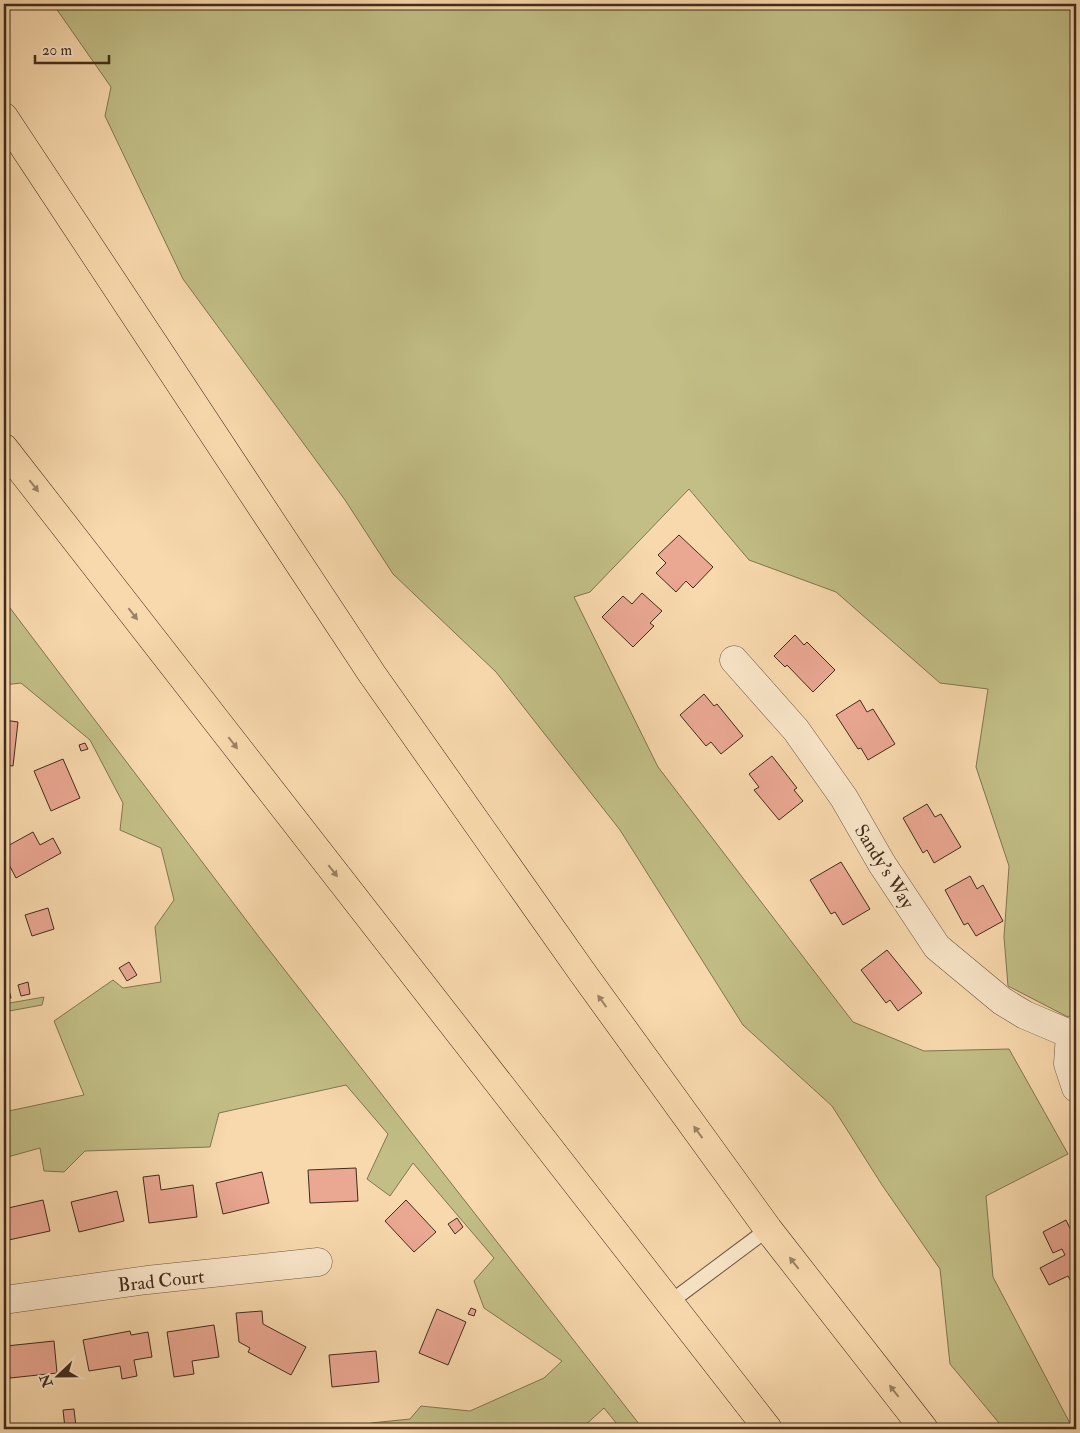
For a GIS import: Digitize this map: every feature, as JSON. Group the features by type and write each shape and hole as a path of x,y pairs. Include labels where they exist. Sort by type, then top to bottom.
{"highway":[{"path":"4,118 372,674 582,972 768,1229 924,1429"},
{"path":"4,448 768,1429"}],"street":[{"name":"Sandy's Way","path":"734,660 796,730 844,798 882,864 937,947 1002,1000 1025,1015 1073,1031"},
{"path":"1073,1031 1068,1064 1076,1088"},
{"name":"Brad Court","path":"4,1300 147,1280 318,1262"}],"lane":[{"path":"669,1303 768,1229"}],"shaded area":[{"path":"53,4 1076,4 1076,1012 1068,1017 1008,986 1004,937 1009,866 976,767 988,689 940,683 836,592 749,560 689,489 590,592 574,597 658,767 853,1022 924,1051 1009,1049 1068,1154 986,1196 993,1277 1073,1429 1004,1429 950,1364 940,1269 882,1185 832,1106 743,1025 620,830 496,672 393,574 345,500 183,279 105,116 111,87"},
{"path":"4,600 259,937 643,1429 621,1429 604,1408 581,1429 368,1429 371,1423 410,1419 421,1406 470,1411 544,1378 562,1361 484,1308 474,1281 494,1258 413,1163 390,1196 367,1179 388,1134 346,1085 219,1113 210,1147 85,1151 64,1172 44,1171 40,1148 4,1158 4,1112 84,1095 54,1021 113,980 123,988 161,982 155,927 174,900 161,848 120,830 123,803 90,740 21,683 4,685"},
{"path":"44,997 42,1005 4,1012 4,1004"}],"building":[{"path":"679,535 713,567 693,588 686,581 676,592 656,573 666,563 658,555"},
{"path":"642,593 662,611 650,623 654,626 633,647 602,617 623,596 632,604"},
{"path":"795,635 804,645 807,642 835,670 813,692 787,665 785,667 774,656"},
{"path":"704,694 714,706 717,704 743,736 721,754 711,742 706,746 680,715"},
{"path":"860,700 867,712 873,709 895,744 868,760 861,748 858,749 836,715"},
{"path":"4,720 18,722 13,766 4,765"},
{"path":"85,743 88,749 81,751 79,745"},
{"path":"772,756 797,788 794,790 803,801 779,820 754,790 759,787 749,774"},
{"path":"63,759 80,798 51,811 34,771"},
{"path":"927,804 935,817 941,814 961,847 934,863 927,850 923,853 903,818"},
{"path":"33,832 40,845 53,838 61,853 16,878 4,855 4,848"},
{"path":"841,862 870,909 843,925 835,912 831,914 810,880"},
{"path":"970,876 977,889 983,885 1003,921 976,936 968,923 964,925 945,890"},
{"path":"48,908 54,929 32,936 25,915"},
{"path":"887,950 922,993 898,1011 890,1000 886,1003 861,970"},
{"path":"129,962 137,975 127,981 119,968"},
{"path":"4,977 6,977 11,998 4,1000"},
{"path":"28,982 30,994 21,996 18,985"},
{"path":"356,1168 358,1201 310,1203 308,1170"},
{"path":"262,1172 269,1203 223,1214 216,1183"},
{"path":"159,1175 161,1190 193,1185 197,1217 149,1223 143,1177"},
{"path":"117,1191 124,1221 79,1232 71,1202"},
{"path":"43,1200 50,1231 4,1241 4,1209"},
{"path":"406,1200 436,1232 414,1252 385,1221"},
{"path":"457,1218 463,1227 455,1234 448,1224"},
{"path":"1066,1220 1076,1241 1076,1291 1068,1276 1049,1285 1040,1268 1065,1255 1062,1249 1053,1253 1043,1232"},
{"path":"471,1308 476,1310 474,1316 468,1314"},
{"path":"437,1309 466,1322 448,1365 419,1353"},
{"path":"262,1311 263,1324 306,1347 291,1375 248,1352 250,1348 239,1342 236,1313"},
{"path":"214,1325 219,1357 192,1361 194,1374 174,1377 167,1332"},
{"path":"130,1331 131,1335 148,1332 152,1357 134,1360 137,1376 122,1379 120,1366 89,1371 83,1340"},
{"path":"54,1341 57,1373 10,1378 6,1346"},
{"path":"376,1351 379,1382 332,1387 329,1355"},
{"path":"74,1409 76,1427 65,1428 63,1410"},
{"path":"210,1425 211,1429 188,1429 188,1426"}]}
